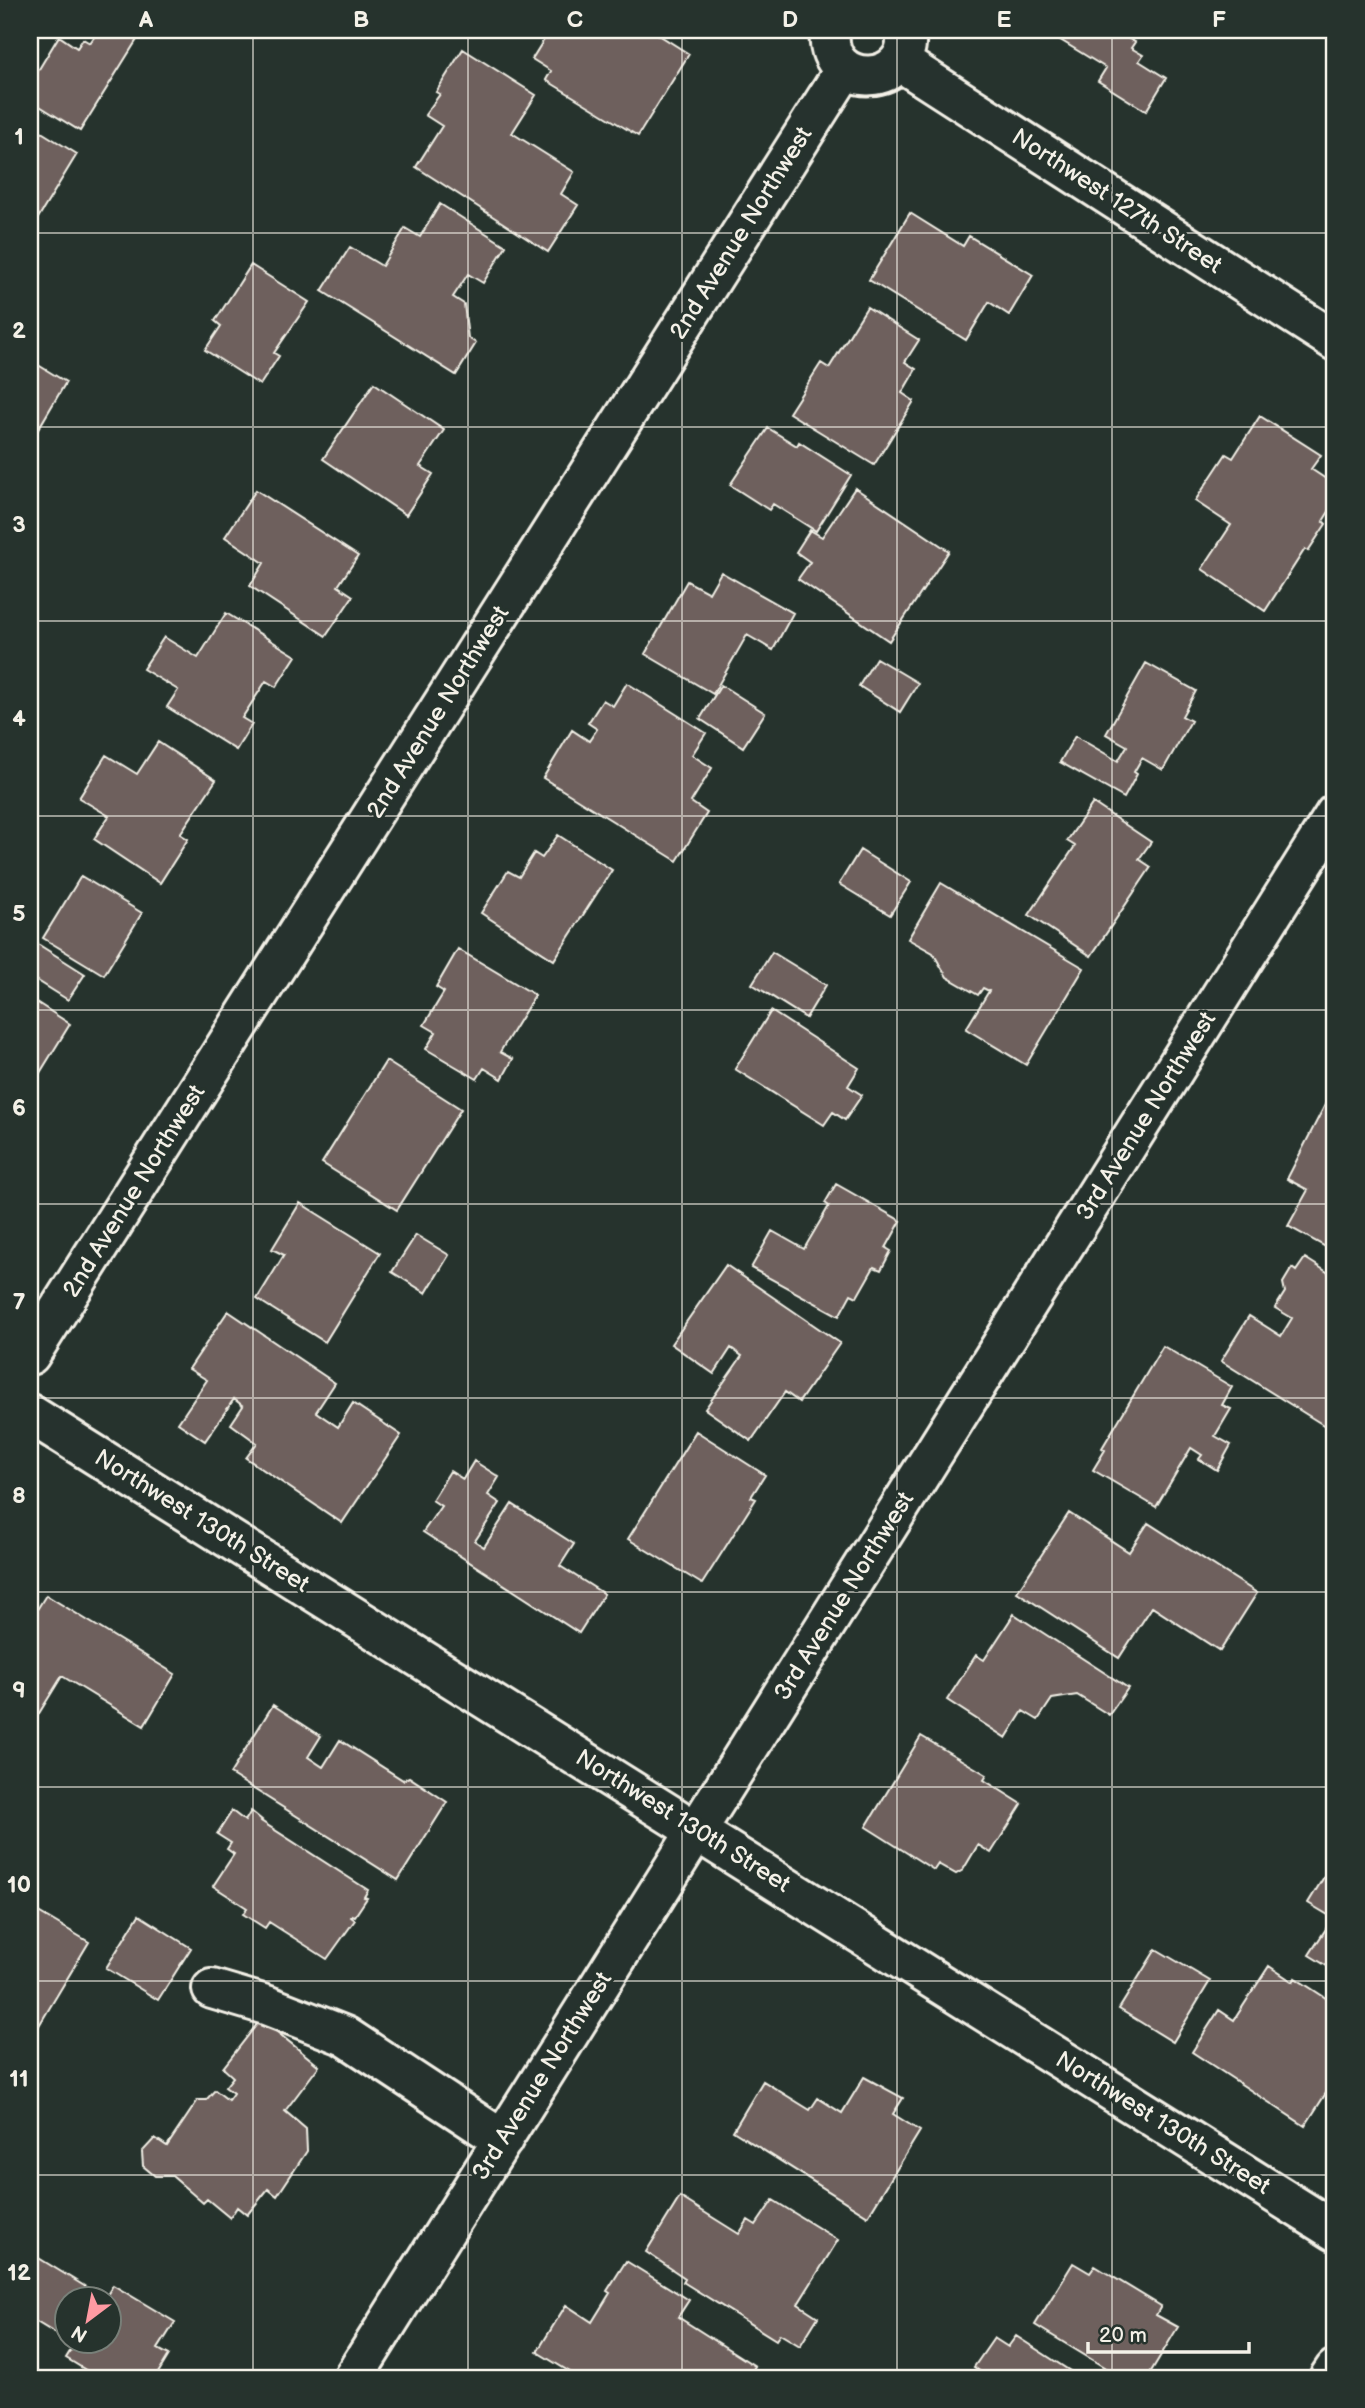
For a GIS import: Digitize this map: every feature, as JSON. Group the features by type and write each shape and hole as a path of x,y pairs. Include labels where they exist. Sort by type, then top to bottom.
{"street":[{"path":"830,30 829,44 834,56 845,69 865,76 890,70 902,45"},
{"name":"Northwest 127th Street","path":"902,45 1335,341"},
{"name":"2nd Avenue Northwest","path":"30,1355 845,69"},
{"name":"3rd Avenue Northwest","path":"353,2378 1335,814"},
{"name":"Northwest 130th Street","path":"30,1414 1335,2231"},
{"path":"212,1989 266,2005 345,2036 503,2140"},
{"path":"1329,2378 1335,2369"}],"building":[{"path":"89,30 143,30 80,131 30,100 30,84 59,36 77,48 83,39 90,43 96,34"},
{"path":"550,30 651,30 689,54 638,136 546,80 551,71 532,59"},
{"path":"1044,30 1113,30 1135,42 1131,48 1143,55 1139,61 1166,78 1146,111 1098,81 1106,68"},
{"path":"463,49 536,95 512,133 574,172 561,194 578,205 548,252 416,167 442,126 425,115 440,94 436,92"},
{"path":"30,125 77,154 35,223 30,219"},
{"path":"440,204 506,246 483,283 468,274 453,297 464,304 468,338 476,343 456,375 322,291 350,247 382,266 405,228 420,237"},
{"path":"910,213 963,246 969,236 1033,275 1009,315 989,302 966,340 869,280"},
{"path":"251,265 309,302 274,353 279,356 260,385 205,350 221,326 215,321"},
{"path":"867,307 919,340 905,362 916,369 902,393 914,401 874,465 789,413 821,363 829,368"},
{"path":"30,360 66,382 30,443"},
{"path":"374,383 444,430 420,466 433,474 406,515 323,459"},
{"path":"1260,416 1321,455 1311,469 1335,485 1335,502 1323,521 1326,524 1308,551 1305,549 1265,611 1202,569 1231,525 1195,501 1226,454 1233,458"},
{"path":"768,428 797,446 799,442 851,475 816,531 773,504 769,510 730,485"},
{"path":"855,488 949,551 889,641 798,579 810,562 796,552 810,530 822,537"},
{"path":"256,490 358,556 338,586 353,596 326,636 250,586 264,563 225,537"},
{"path":"721,572 793,613 773,650 747,635 713,694 645,654 687,581 709,593"},
{"path":"226,613 296,656 276,687 266,681 242,718 252,724 236,750 167,707 178,690 143,669 164,637 198,658"},
{"path":"876,658 918,683 900,712 859,686"},
{"path":"1146,663 1196,691 1182,716 1191,721 1163,770 1142,758 1124,798 1060,762 1075,736 1118,761 1127,746 1106,734"},
{"path":"627,683 706,733 692,755 712,768 691,802 707,813 677,861 543,778 572,730 589,741 597,729 588,723 603,700 613,706"},
{"path":"721,685 765,713 743,747 700,719"},
{"path":"158,742 216,780 180,834 188,839 160,883 94,839 109,816 79,798 106,755 137,774"},
{"path":"1093,803 1151,842 1139,859 1151,867 1091,956 1029,915 1075,846 1067,841"},
{"path":"558,835 612,870 554,960 481,913 508,871 519,877 534,853 542,858"},
{"path":"860,850 911,882 890,915 839,884"},
{"path":"81,876 142,913 104,975 43,938"},
{"path":"941,883 1084,968 1026,1065 966,1029 989,991 983,988 978,995 947,977 933,953 908,939"},
{"path":"33,941 85,974 68,1000 30,976 30,947"},
{"path":"458,949 535,995 500,1052 513,1059 502,1079 484,1068 477,1079 426,1049 436,1032 424,1025 444,992 436,987"},
{"path":"772,952 826,985 806,1018 752,984"},
{"path":"30,998 70,1024 30,1089"},
{"path":"771,1011 859,1068 848,1086 862,1095 845,1120 833,1112 824,1125 735,1069"},
{"path":"386,1061 461,1109 397,1210 322,1163"},
{"path":"1331,1093 1335,1095 1335,1252 1288,1226 1308,1190 1287,1179"},
{"path":"836,1184 901,1221 886,1248 891,1251 881,1270 874,1267 857,1297 851,1294 839,1316 751,1268 772,1231 804,1249 829,1206 825,1203"},
{"path":"300,1203 380,1253 325,1342 257,1299 284,1255 272,1249"},
{"path":"416,1235 449,1255 426,1293 392,1272"},
{"path":"1305,1258 1335,1277 1333,1431 1221,1361 1249,1316 1281,1336 1292,1318 1275,1308 1285,1292 1283,1283 1292,1268 1296,1271"},
{"path":"726,1265 840,1343 799,1402 785,1392 751,1441 705,1409 742,1356 731,1348 714,1374 671,1344"},
{"path":"228,1311 335,1383 316,1412 338,1427 353,1403 401,1435 342,1523 246,1458 257,1443 231,1424 243,1406 234,1399 205,1441 178,1423 207,1380 189,1369"},
{"path":"1163,1346 1232,1387 1222,1405 1231,1409 1215,1436 1231,1445 1217,1470 1199,1459 1202,1455 1191,1448 1156,1507 1093,1470 1105,1450 1102,1448"},
{"path":"696,1431 765,1475 751,1497 756,1499 702,1584 628,1539"},
{"path":"474,1461 499,1477 488,1495 500,1503 475,1541 484,1547 512,1504 574,1544 560,1566 604,1594 579,1633 423,1532 441,1506 432,1500 450,1471 463,1479"},
{"path":"1069,1513 1129,1552 1148,1523 1257,1593 1220,1651 1152,1607 1119,1658 1017,1592"},
{"path":"46,1595 175,1674 144,1726 62,1676 33,1723 30,1721 30,1621"},
{"path":"1014,1614 1128,1688 1109,1715 1077,1695 1052,1699 1038,1720 1023,1711 1006,1738 947,1700 976,1655 984,1660"},
{"path":"273,1705 321,1736 308,1757 323,1767 340,1740 403,1780 409,1777 447,1802 398,1880 230,1774"},
{"path":"921,1736 987,1775 984,1780 1022,1804 991,1853 978,1845 963,1870 956,1874 938,1864 934,1870 866,1827"},
{"path":"232,1811 245,1821 251,1811 261,1821 368,1890 364,1897 367,1898 355,1916 351,1917 355,1920 327,1959 269,1922 265,1928 243,1914 247,1908 213,1886 234,1854 227,1849 231,1843 217,1834"},
{"path":"1335,1859 1335,1971 1309,1955 1333,1918 1308,1903"},
{"path":"30,1907 89,1942 31,2039 30,2038"},
{"path":"139,1915 191,1948 158,2000 106,1968"},
{"path":"1156,1949 1210,1981 1173,2042 1119,2009"},
{"path":"1269,1966 1293,1982 1295,1978 1335,2004 1335,2079 1305,2126 1192,2052 1219,2010 1234,2020"},
{"path":"261,2019 319,2066 285,2111 306,2129 307,2151 277,2196 268,2189 247,2215 237,2207 230,2218 207,2199 203,2203 172,2176 155,2176 143,2166 142,2152 155,2138 167,2146 198,2100 206,2100 215,2090 228,2100 233,2093 225,2087 233,2077 223,2068"},
{"path":"864,2077 903,2098 893,2114 920,2131 868,2216 733,2131 763,2081 810,2110 818,2098 842,2113"},
{"path":"680,2197 739,2234 748,2220 756,2225 773,2200 838,2240 798,2304 818,2317 800,2346 780,2334 776,2340 683,2282 685,2278 646,2252"},
{"path":"37,2257 84,2286 52,2286 52,2331 30,2318 30,2269"},
{"path":"626,2261 689,2300 678,2317 755,2366 748,2378 580,2378 537,2352 566,2305 592,2322"},
{"path":"1073,2263 1090,2273 1095,2266 1161,2306 1156,2315 1178,2327 1147,2378 1122,2378 1035,2325"},
{"path":"122,2290 175,2322 158,2349 169,2355 155,2378 99,2378 66,2358 122,2356"},
{"path":"1016,2336 1081,2378 989,2378 974,2367 994,2338 1008,2347"}]}
